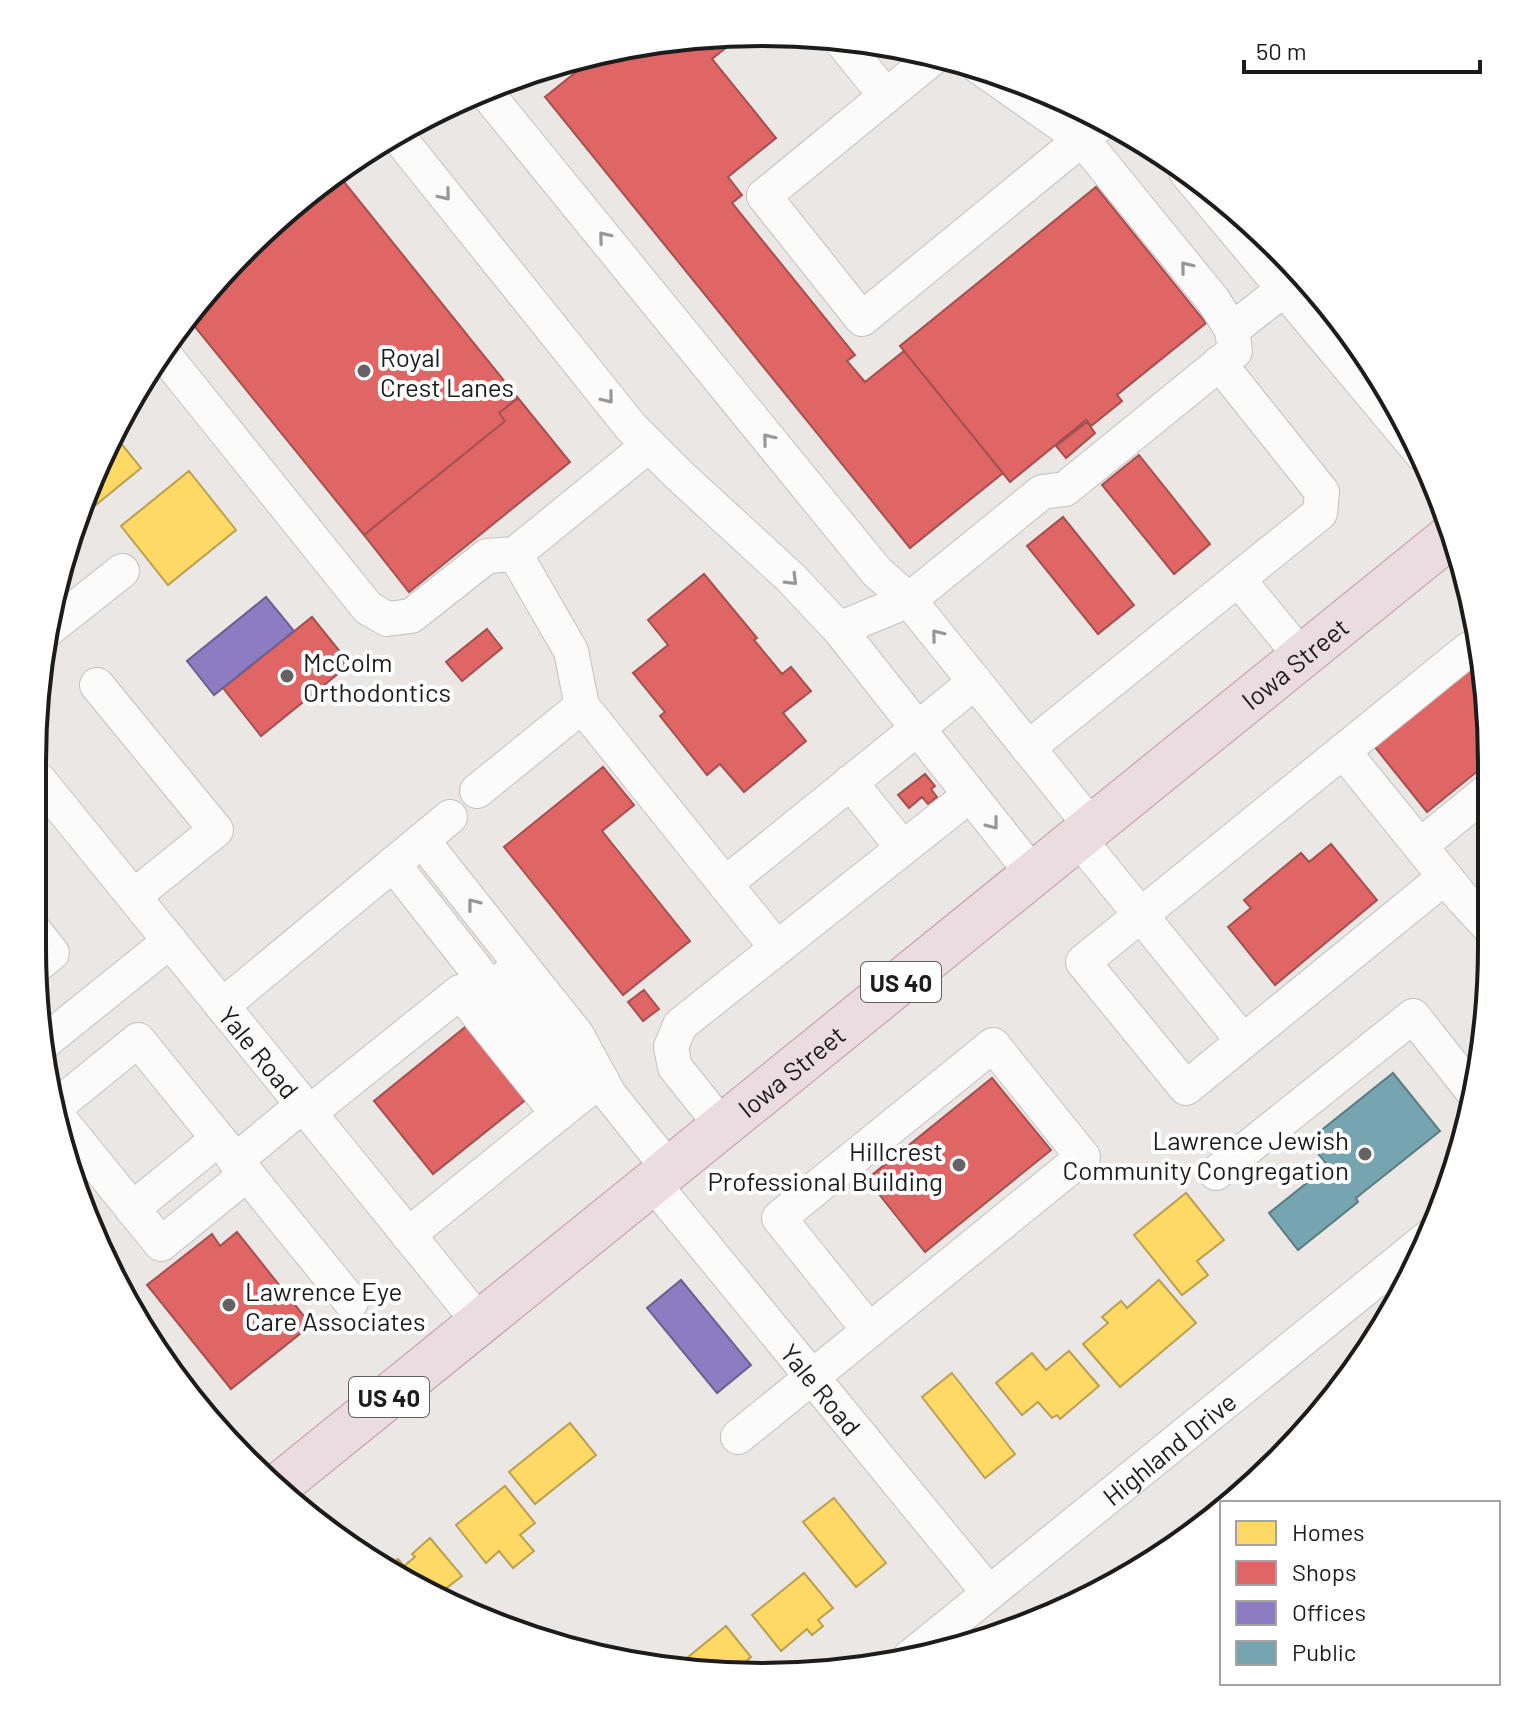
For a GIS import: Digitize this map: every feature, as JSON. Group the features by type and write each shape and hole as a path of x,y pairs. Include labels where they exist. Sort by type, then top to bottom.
{"highway":[{"name":"Iowa Street","path":"285,1480 1443,542"}],"street":[{"path":"850,52 886,96"},
{"path":"924,65 764,196 862,319 1094,129"},
{"path":"492,100 877,572 909,600 1028,748 1141,915 1243,1041"},
{"path":"839,629 909,600 1042,492 1065,489 1235,351 1232,330 1213,300 1094,129 1071,116"},
{"path":"403,143 631,427 791,578 839,629 1033,874"},
{"path":"1261,250 1284,289 1346,348"},
{"path":"1232,330 1284,289"},
{"path":"169,361 368,608 387,619 411,616 487,556 515,554 649,445"},
{"path":"1028,748 1320,513 1322,492 1219,363"},
{"path":"515,554 571,651 582,706 777,948"},
{"path":"61,620 122,571"},
{"path":"1238,579 1301,656"},
{"path":"1445,877 1186,1088 1083,962 1469,649"},
{"path":"725,884 975,682"},
{"path":"97,685 216,830 134,896"},
{"path":"477,791 582,706"},
{"path":"1343,751 1478,914"},
{"path":"850,782 903,848"},
{"name":"Yale Road","path":"46,789 480,1323"},
{"path":"722,1126 675,1067 671,1047 680,1025 970,795"},
{"path":"1420,846 1478,799"},
{"path":"222,1006 450,817"},
{"path":"422,840 489,984 577,1035 578,1098"},
{"path":"393,864 578,1098"},
{"path":"52,1036 170,941"},
{"path":"132,1209 233,1158 489,984"},
{"path":"1216,1173 1413,1016 1465,1082"},
{"path":"63,1102 138,1040 351,1302"},
{"path":"738,1437 1083,1157 993,1045 779,1218 869,1330"},
{"name":"Yale Road","path":"578,1098 609,1094 661,1176 812,1377 989,1593"},
{"path":"408,1235 578,1098"},
{"path":"70,1132 161,1244 233,1158"},
{"name":"Highland Drive","path":"927,1643 1409,1253"}],"building: Homes":[{"path":"121,443 141,468 94,507"},
{"path":"189,471 236,530 168,585 121,526"},
{"path":"1186,1193 1224,1240 1197,1261 1208,1275 1182,1295 1134,1235"},
{"path":"1159,1280 1196,1323 1120,1387 1083,1344 1108,1323 1102,1317 1121,1301 1127,1308"},
{"path":"1069,1351 1099,1386 1060,1419 1057,1415 1052,1418 1038,1402 1022,1415 996,1383 1032,1353 1046,1370"},
{"path":"952,1373 1015,1454 985,1478 922,1397"},
{"path":"570,1423 596,1455 535,1504 509,1472"},
{"path":"505,1486 535,1523 520,1535 534,1551 513,1568 499,1551 486,1563 456,1525"},
{"path":"834,1498 886,1563 856,1587 803,1522"},
{"path":"430,1538 462,1576 445,1589 395,1561 398,1559 404,1566 415,1557 412,1554"},
{"path":"804,1573 833,1608 818,1620 823,1626 812,1635 807,1629 781,1651 752,1615"},
{"path":"726,1626 751,1657 745,1662 687,1658"}],"building: Shops":[{"path":"726,48 712,59 776,138 728,177 742,195 732,203 855,355 847,361 865,382 904,351 1003,473 910,548 545,97 579,70 669,52"},
{"name":"Royal Crest Lanes","path":"344,181 518,398 499,413 505,421 364,535 194,326 256,256"},
{"path":"1096,187 1206,323 1117,395 1122,401 1091,426 1086,420 1010,482 900,346"},
{"path":"518,398 570,462 409,592 364,535 505,421 499,413"},
{"path":"1087,422 1095,433 1066,458 1056,446"},
{"path":"1139,455 1210,544 1174,574 1102,485"},
{"path":"1063,517 1134,605 1098,634 1027,546"},
{"path":"1063,517 1134,605 1098,634 1027,546"},
{"path":"704,574 757,638 754,640 782,674 791,667 811,691 783,713 806,741 744,792 720,764 707,775 660,716 665,712 633,673 668,645 648,620"},
{"name":"McColm Orthodontics","path":"312,617 350,664 261,736 223,688"},
{"path":"487,629 502,648 462,681 446,662"},
{"path":"1472,668 1478,771 1427,812 1374,746"},
{"path":"603,767 634,805 602,831 690,941 623,995 504,847"},
{"path":"925,774 935,786 931,789 937,797 928,804 922,797 909,808 898,795"},
{"path":"1331,844 1377,900 1275,985 1228,927 1251,908 1244,900 1301,853 1309,862"},
{"path":"644,990 659,1009 643,1021 628,1002"},
{"path":"469,1024 528,1098 433,1174 374,1101"},
{"name":"Hillcrest Professional Building","path":"992,1078 1051,1150 925,1252 867,1179"},
{"name":"Lawrence Eye Care Associates","path":"237,1232 311,1325 231,1389 147,1285 212,1234 220,1246"}],"building: Offices":[{"path":"266,597 294,631 214,695 187,661"},
{"path":"681,1280 751,1365 717,1393 647,1308"}],"building: Public":[{"name":"Lawrence Jewish Community Congregation","path":"1393,1073 1440,1131 1356,1198 1358,1202 1298,1250 1269,1213 1328,1166 1308,1141"}],"place":[{"name":"Royal Crest Lanes","path":"364,371"},
{"name":"McColm Orthodontics","path":"287,676"},
{"name":"Lawrence Jewish Community Congregation","path":"1365,1154"},
{"name":"Hillcrest Professional Building","path":"959,1165"},
{"name":"Lawrence Eye Care Associates","path":"229,1305"}]}
